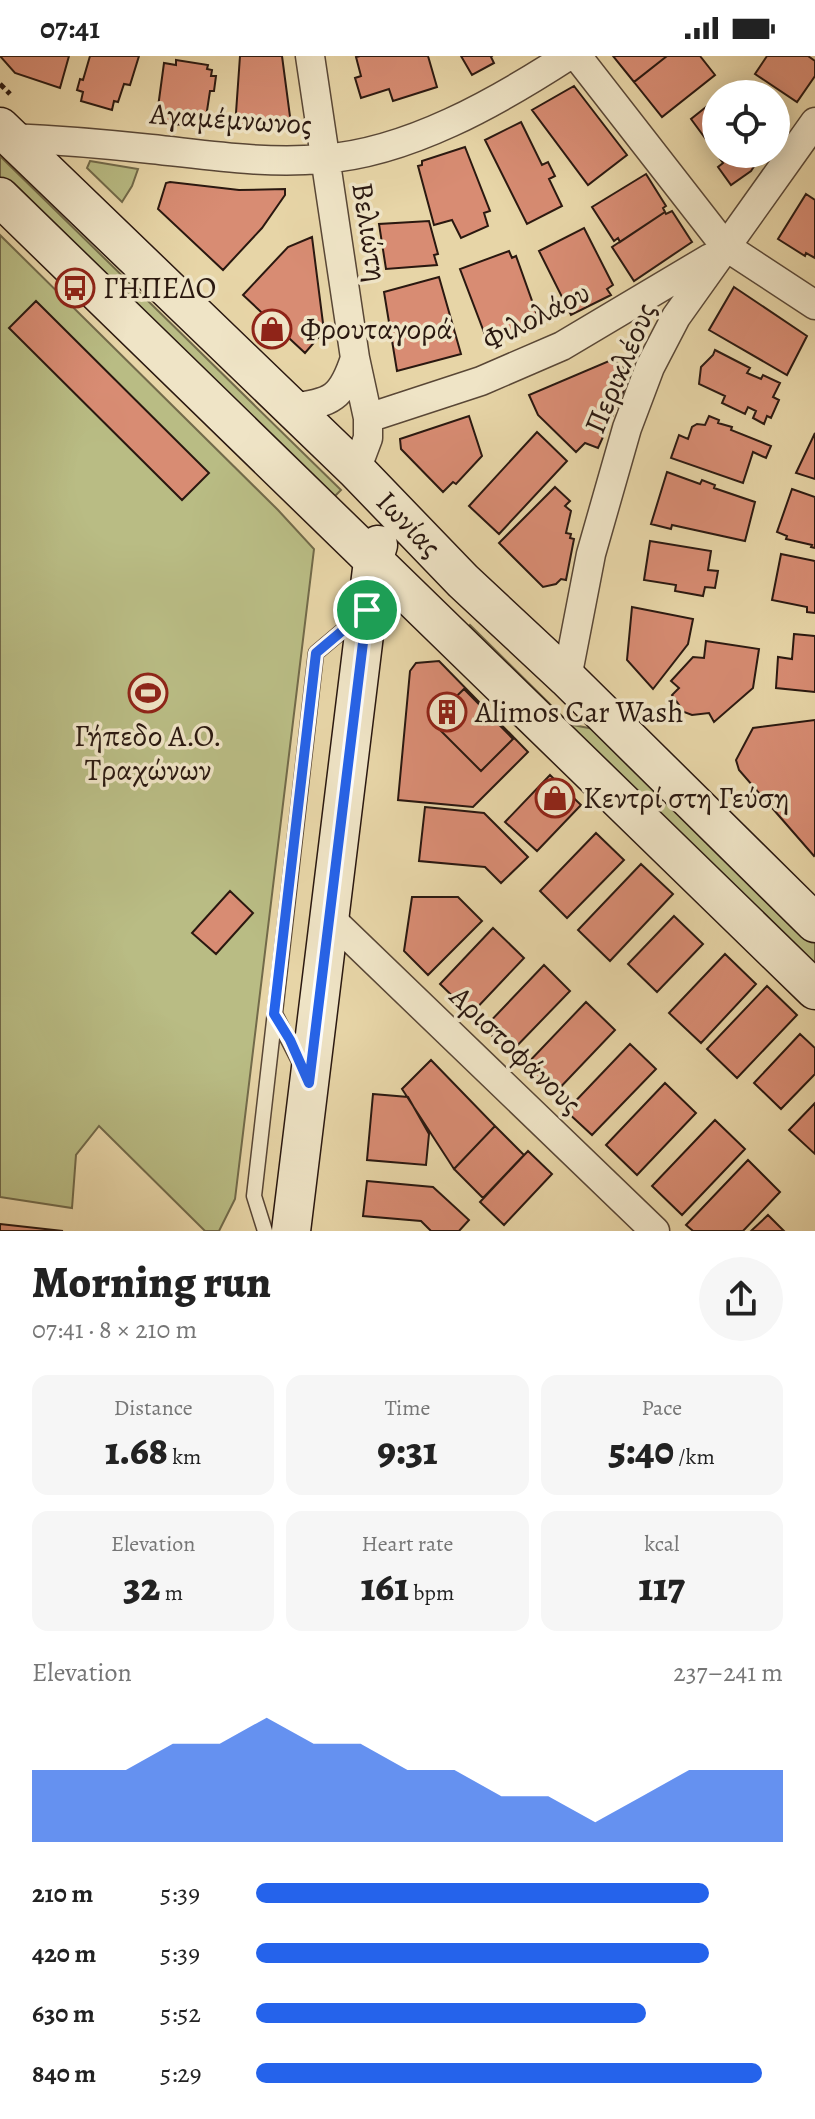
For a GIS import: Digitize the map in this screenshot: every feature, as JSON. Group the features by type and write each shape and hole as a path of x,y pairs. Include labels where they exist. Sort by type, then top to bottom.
{"street":[{"name":"Βελιώτη","path":"310,56 355,358 368,418"},
{"name":"Αγαμέμνωνος","path":"6,133 251,161 324,159 385,147 430,131 489,104 568,56"},
{"path":"577,56 724,248 815,305"},
{"name":"Περικλέους","path":"567,678 591,554 627,428 650,367 676,317 815,122"},
{"name":"Ιωνίας","path":"6,133 392,505 463,581 567,678 815,923"},
{"name":"Ιωνίας","path":"0,197 815,990"},
{"name":"Φιλολάου","path":"368,418 481,381 562,346 724,248"},
{"path":"291,408 329,400 346,386 355,358"},
{"path":"356,470 368,438 368,418"},
{"path":"291,1231 373,561 392,505"},
{"name":"Αριστοφάνους","path":"329,917 655,1231"}],"lane":[{"path":"265,1231 254,1196 316,653 367,610"},
{"path":"274,1014 290,1040 309,1083"}],"green space":[{"path":"0,156 341,490 330,501 0,178"},
{"path":"90,161 138,169 122,202 87,168"},
{"name":"Γήπεδο Α.Ο. Τραχώνων","path":"0,235 314,549 235,1199 219,1231 205,1231 99,1126 76,1155 72,1208 0,1197"},
{"path":"470,625 565,719 573,725 594,729 815,943 815,969 466,630"}],"building":[{"path":"0,56 69,56 60,88 15,73"},
{"path":"90,56 139,56 130,85 124,84 112,110 81,101 83,92 77,90"},
{"path":"240,56 282,56 291,124 235,127"},
{"path":"428,56 437,87 393,101 389,89 361,98 355,78 361,76 356,57"},
{"path":"461,56 492,56 494,63 472,75"},
{"path":"613,56 667,56 634,82"},
{"path":"667,56 700,56 715,75 709,80 702,80 702,85 662,117 634,82"},
{"path":"767,56 808,56 815,61 815,76 797,102 790,97 790,80 764,80 755,74"},
{"path":"176,60 208,65 207,69 212,70 211,76 216,76 214,91 210,91 205,124 156,122 164,63 176,65"},
{"path":"574,86 627,155 588,185 532,110"},
{"path":"702,110 702,134 691,119"},
{"path":"521,122 542,165 548,162 555,176 549,179 562,206 527,224 485,140"},
{"path":"465,147 490,211 484,213 488,226 461,238 452,220 434,225 418,166 422,165 422,161"},
{"path":"719,168 753,168 751,171 731,185"},
{"path":"646,174 666,206 663,208 665,212 620,242 618,238 614,241 592,207"},
{"path":"166,183 239,190 285,189 285,195 262,228 223,270 158,209"},
{"path":"806,194 815,200 815,258 806,253 805,256 778,239"},
{"path":"672,211 692,242 634,281 612,247 665,212"},
{"path":"429,221 438,254 434,255 437,265 386,269 379,224"},
{"path":"584,228 613,285 607,289 611,295 571,315 539,251"},
{"path":"312,237 324,331 305,353 243,295 288,247"},
{"path":"509,251 512,258 516,256 541,326 519,334 517,329 487,340 460,269"},
{"path":"439,277 461,354 397,371 384,292"},
{"path":"734,287 807,336 787,375 709,330"},
{"path":"36,301 209,473 182,500 9,328"},
{"path":"715,350 750,368 747,373 761,379 763,375 780,383 773,397 779,400 771,418 767,416 764,424 753,418 756,411 748,407 745,414 722,403 725,396 699,384 701,367"},
{"path":"609,361 626,370 627,384 598,448 585,443 576,452 538,415 529,395"},
{"path":"469,416 482,456 456,484 453,482 443,492 401,449 400,439"},
{"path":"709,416 719,420 718,423 732,427 731,430 771,446 766,458 753,452 743,483 671,458 679,435 688,439 692,427 705,425"},
{"path":"537,432 567,461 499,534 469,506"},
{"path":"815,433 815,479 796,473"},
{"path":"667,472 700,484 702,480 715,485 714,488 755,502 745,541 672,525 671,529 651,524"},
{"path":"555,487 570,501 565,506 571,511 566,533 574,539 566,580 561,579 556,584 543,587 499,543"},
{"path":"792,489 815,497 815,548 786,539 787,536 777,532"},
{"path":"650,541 711,551 708,570 718,571 715,588 705,587 703,596 675,591 676,585 644,580"},
{"path":"781,554 815,561 815,613 807,612 807,607 772,600"},
{"path":"632,607 693,619 688,644 653,689 627,660"},
{"path":"794,634 815,636 815,692 776,688 778,657 792,659"},
{"path":"706,641 759,649 753,688 714,722 709,713 692,715 684,712 672,695 679,688 671,681 693,657 704,658"},
{"name":"Alimos Car Wash","path":"439,661 528,752 473,807 398,800 410,671 416,663"},
{"path":"464,689 513,739 481,771 431,721"},
{"path":"815,720 814,856 739,770 736,760 753,728"},
{"path":"550,775 581,805 537,851 505,822"},
{"path":"425,807 484,813 528,857 501,883 485,867 419,861"},
{"path":"596,833 624,860 567,918 540,891"},
{"path":"641,864 673,894 610,961 578,930"},
{"path":"230,891 253,913 216,954 192,933"},
{"path":"412,897 458,897 482,921 428,975 404,951"},
{"path":"674,916 703,944 657,992 628,964"},
{"path":"493,928 524,958 471,1014 440,984"},
{"path":"725,954 756,984 701,1043 669,1013"},
{"path":"544,965 570,991 510,1053 484,1028"},
{"path":"767,986 797,1015 737,1078 707,1049"},
{"path":"586,1002 615,1030 552,1096 523,1068"},
{"path":"800,1034 815,1048 815,1074 781,1109 754,1083"},
{"path":"630,1044 656,1069 592,1135 566,1111"},
{"path":"431,1060 495,1126 454,1169 402,1089"},
{"path":"665,1083 696,1113 637,1175 606,1145"},
{"path":"373,1094 408,1097 429,1134 426,1165 367,1160"},
{"path":"815,1103 815,1154 789,1130"},
{"path":"715,1120 745,1149 682,1215 652,1186"},
{"path":"495,1126 524,1155 483,1198 454,1169"},
{"path":"528,1151 552,1174 504,1225 480,1202"},
{"path":"748,1160 780,1192 743,1231 693,1231 686,1225"},
{"path":"367,1181 433,1187 469,1220 459,1231 431,1231 421,1221 363,1216"},
{"path":"768,1215 784,1231 751,1231"},
{"path":"0,1224 63,1231 0,1231"}],"place":[{"name":"ΓΗΠΕΔΟ","path":"75,288"},
{"name":"Φρουταγορά","path":"272,329"},
{"name":"Γήπεδο Α.Ο. Τραχώνων","path":"148,693"},
{"name":"Alimos Car Wash","path":"447,712"},
{"name":"Κεντρί στη Γεύση","path":"555,798"}],"route":[{"path":"367,610 309,1083 290,1040 274,1014 316,653 367,610"}]}
